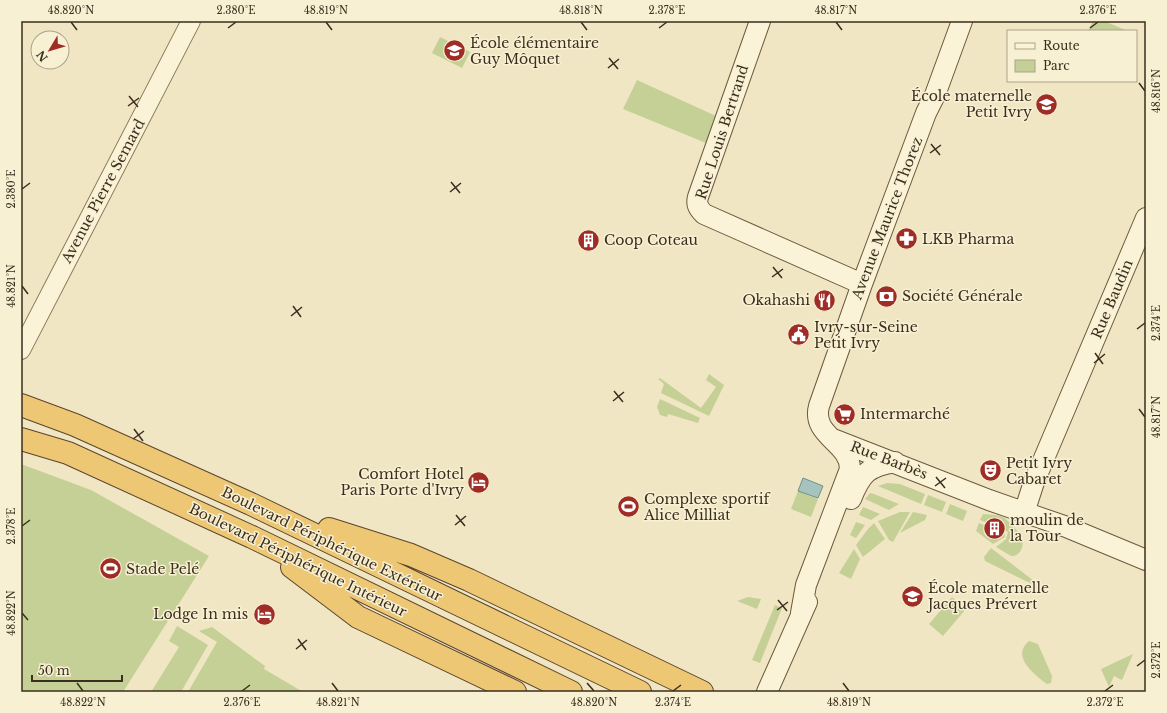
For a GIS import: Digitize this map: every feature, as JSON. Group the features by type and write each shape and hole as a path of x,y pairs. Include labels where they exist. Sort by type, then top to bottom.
{"highway":[{"name":"Boulevard Périphérique Extérieur","path":"21,405 75,425 251,504 640,692"},
{"name":"Boulevard Périphérique Intérieur","path":"21,439 68,453 252,537 571,692"},
{"path":"251,504 411,555 468,580 702,692"},
{"path":"252,537 358,617 515,692"}],"main road":[{"name":"Rue Louis Bertrand","path":"760,21 697,203 704,214 862,284"},
{"name":"Avenue Maurice Thorez","path":"801,613 806,585 850,470 848,458 825,433 819,424 818,410 862,284 962,21"},
{"name":"Rue Baudin","path":"1024,513 1034,482 1146,218"},
{"name":"Rue Barbès","path":"832,439 1024,513 1064,526 1146,560"},
{"name":"Avenue Maurice Thorez","path":"767,692 801,613 815,588 859,480 873,468 895,462"}],"street":[{"name":"Avenue Pierre Semard","path":"23,345 191,21"}],"green space":[{"path":"1093,21 1104,21 1126,30 1088,30"},
{"path":"440,37 470,52 462,68 432,53"},
{"path":"637,80 716,116 706,143 623,109"},
{"path":"709,374 724,385 709,416 661,393 664,384 658,379 660,378 701,408 716,387 706,380"},
{"path":"660,399 700,418 698,423 668,414 667,417 660,415 657,407"},
{"name":"Stade Pelé","path":"21,464 91,490 209,556 123,692 21,692"},
{"path":"887,483 900,484 925,494 921,504 878,486"},
{"path":"798,491 818,499 811,517 791,509"},
{"path":"870,493 899,504 889,510 865,499"},
{"path":"928,495 946,502 942,512 924,505"},
{"path":"950,504 967,511 963,521 946,514"},
{"path":"863,507 880,514 871,520 859,515"},
{"path":"900,512 910,512 893,542 889,540 878,521"},
{"path":"913,512 927,515 925,520 900,533"},
{"path":"983,514 996,515 1005,518 1015,528 1021,536 1023,545 1018,554 1011,556 996,547 1006,539 1008,532 1002,529 997,521 993,520 987,523 980,520"},
{"path":"856,522 865,525 856,538 850,535"},
{"path":"874,523 885,539 863,557 856,545"},
{"path":"979,523 986,526 987,532 991,536 997,536 1001,531 1005,533 1005,537 993,544 976,531"},
{"path":"991,548 1034,581 1032,584 985,561 984,557"},
{"path":"854,549 860,559 851,579 839,573"},
{"path":"748,597 761,599 757,609 737,601"},
{"path":"952,597 966,609 943,636 929,624"},
{"path":"775,605 782,608 760,663 752,660"},
{"path":"177,626 208,645 181,692 151,692 179,647 169,641"},
{"path":"212,627 265,666 264,669 303,692 188,692 217,642 199,631"},
{"path":"1029,641 1038,644 1052,676 1051,683 1047,684 1044,682 1034,674 1026,664 1022,652"},
{"path":"1133,654 1122,680 1114,676 1109,687 1101,669"}],"water":[{"path":"803,478 823,486 818,498 798,491"}],"place":[{"name":"École élémentaire Guy Môquet","path":"455,51"},
{"name":"École maternelle Petit Ivry","path":"1047,104"},
{"name":"LKB Pharma","path":"906,239"},
{"name":"Coop Coteau","path":"589,240"},
{"name":"Société Générale","path":"887,296"},
{"name":"Okahashi","path":"825,300"},
{"name":"Ivry-sur-Seine Petit Ivry","path":"798,335"},
{"name":"Intermarché","path":"844,414"},
{"name":"Petit Ivry Cabaret","path":"990,471"},
{"name":"Comfort Hotel Paris Porte d'Ivry","path":"479,482"},
{"name":"Complexe sportif Alice Milliat","path":"628,507"},
{"name":"moulin de la Tour","path":"994,528"},
{"name":"Stade Pelé","path":"111,569"},
{"name":"École maternelle Jacques Prévert","path":"913,596"},
{"name":"Lodge In mis","path":"264,614"}]}
